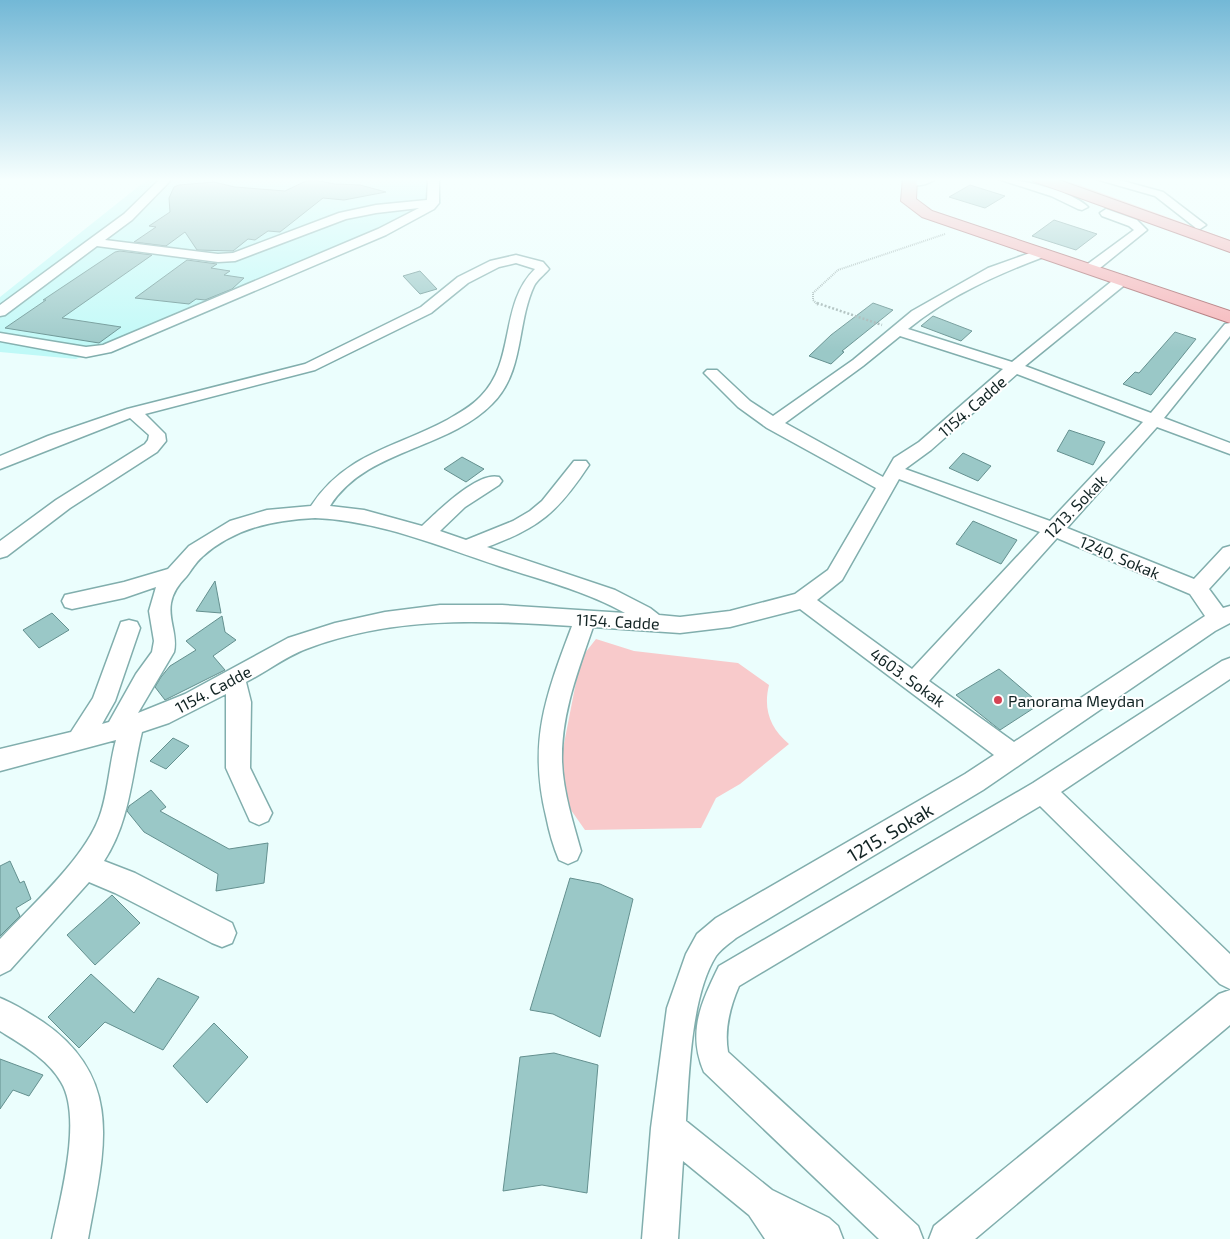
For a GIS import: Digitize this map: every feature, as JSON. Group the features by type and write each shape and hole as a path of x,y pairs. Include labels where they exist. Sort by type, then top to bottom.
{"main road":[{"path":"991,236 1230,317"},
{"path":"1200,236 1230,247"}],"street":[{"path":"0,312 102,236"},
{"path":"94,242 229,258 249,253 294,236"},
{"path":"0,337 86,352 106,349 373,236"},
{"path":"1090,269 1133,236"},
{"path":"772,424 833,382 917,314 968,283 993,271 1041,253"},
{"path":"0,463 54,440 132,412 240,383 310,367 426,310 463,280 495,264 516,259 538,265 542,269 527,284 518,312 509,366 498,388 484,402 444,430 370,463 332,491 323,500 317,512"},
{"name":"1154. Cadde","path":"3,753 79,741 125,728 194,701 296,644 335,631 385,620 440,613 502,613 680,625 730,619 787,606 802,600 835,575 900,462 925,446 1052,335 1122,280"},
{"path":"512,345 530,322"},
{"name":"1213. Sokak","path":"914,682 1052,529 1154,420 1230,327"},
{"path":"897,330 1015,368 1230,448"},
{"name":"1240. Sokak","path":"712,373 744,404 772,424 890,478 1052,529 1198,589"},
{"path":"0,551 63,504 152,448 157,441 157,434 132,412"},
{"path":"465,548 516,528 538,515 558,494 580,465"},
{"path":"425,534 458,503 493,481"},
{"path":"0,960 85,867 104,838 113,816 125,728 147,675 162,654 165,640 160,610 164,592 194,553 216,535 258,518 281,513 317,512 357,516 425,534 576,584 648,616 655,624"},
{"path":"1225,617 1198,589 1230,553"},
{"path":"72,601 124,590 178,573"},
{"name":"4603. Sokak","path":"802,600 1013,755"},
{"name":"1215. Sokak","path":"660,1239 668,1128 682,1008 696,964 707,944 726,928 958,792 1225,617"},
{"path":"568,852 552,781 550,740 557,701 585,619"},
{"path":"79,741 103,700 129,628"},
{"path":"905,1239 715,1061 710,1048 709,1032 718,1000 729,976 1042,791 1230,667"},
{"path":"234,678 239,702 238,768 259,813"},
{"path":"1042,791 1230,974"},
{"path":"85,867 125,883 222,933"},
{"path":"947,1239 1230,1005"},
{"path":"0,1013 40,1039 66,1063 72,1069 82,1092 87,1130 70,1239"},
{"path":"668,1128 760,1202 816,1231 825,1239"},
{"path":"760,1202 786,1239"}],"path":[{"path":"897,330 820,306 813,300 813,294 838,270 938,236"}],"shaded area":[{"path":"77,236 364,236 76,359 0,352 0,297"},
{"path":"1213,236 1219,236 1230,240 1230,242"},
{"path":"596,639 634,651 738,663 769,685 767,702 770,718 782,738 789,744 740,784 716,798 701,828 585,830 566,803 561,759 577,677 585,653"}],"building":[{"path":"143,236 180,236 166,246 134,242"},
{"path":"188,236 261,236 255,240 248,239 233,251 197,250"},
{"path":"1032,236 1095,236 1076,250"},
{"path":"115,252 152,255 62,318 121,327 99,343 5,328 46,300 43,300"},
{"path":"187,260 217,264 211,268 230,271 224,275 244,278 232,289 205,300 196,299 189,304 135,298"},
{"path":"420,271 437,289 420,294 403,276"},
{"path":"873,303 893,310 842,351 844,352 831,364 809,356 831,335"},
{"path":"933,316 972,331 961,341 921,326"},
{"path":"1175,332 1196,339 1151,395 1123,384 1135,372 1139,373"},
{"path":"1069,430 1105,442 1093,465 1057,451"},
{"path":"963,453 991,466 978,481 949,468"},
{"path":"462,457 484,469 466,482 444,469"},
{"path":"973,521 1017,540 1001,564 956,544"},
{"path":"215,581 221,613 196,611"},
{"path":"52,613 69,630 39,648 23,630"},
{"path":"222,616 225,632 236,640 213,656 225,670 165,700 155,687 161,677 170,666 196,650 186,641"},
{"name":"Panorama Meydan","path":"999,669 1040,704 1000,730 956,695"},
{"path":"173,738 189,746 166,769 150,761"},
{"path":"151,790 166,807 160,811 229,849 268,843 264,883 216,891 218,874 144,832 127,811 129,806"},
{"path":"10,861 20,883 24,881 31,899 16,908 20,916 0,936 0,866"},
{"path":"570,878 600,884 633,899 600,1037 553,1014 530,1010"},
{"path":"112,895 140,923 95,965 67,935"},
{"path":"91,974 134,1013 158,978 199,997 163,1050 105,1022 79,1048 48,1017"},
{"path":"214,1023 248,1057 207,1103 173,1066"},
{"path":"554,1053 598,1065 587,1193 542,1185 503,1191 520,1057"},
{"path":"0,1059 43,1075 29,1096 13,1090 0,1109"}],"place":[{"name":"Panorama Meydan","path":"998,700"}]}
